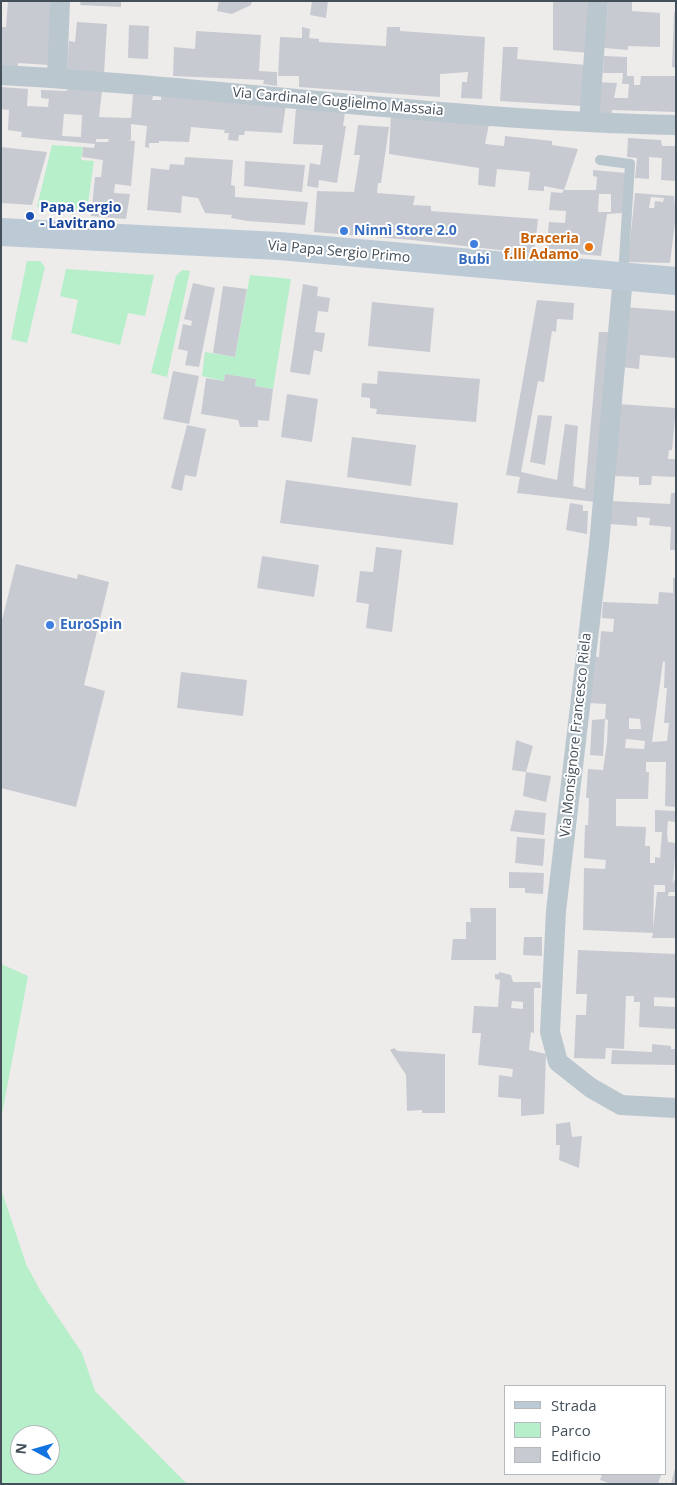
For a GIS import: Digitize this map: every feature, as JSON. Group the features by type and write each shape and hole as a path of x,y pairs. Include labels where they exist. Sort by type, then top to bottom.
{"main road":[{"name":"Via Papa Sergio Primo","path":"1,232 279,246 676,281"}],"street":[{"path":"57,78 60,1"},
{"path":"589,122 598,1"},
{"name":"Via Cardinale Guglielmo Massaia","path":"1,75 133,82 541,121 676,125"},
{"name":"Via Monsignore Francesco Riela","path":"623,276 599,545 556,911 550,1032 558,1062 592,1088 621,1105 676,1108"}],"lane":[{"path":"600,160 630,164 623,276"}],"green space":[{"path":"52,145 83,147 81,160 94,161 87,211 37,207"},
{"path":"27,261 40,261 45,267 27,343 11,339"},
{"path":"66,269 154,275 145,316 128,313 120,345 71,333 78,300 60,296"},
{"path":"182,270 190,271 167,377 151,373 176,276"},
{"path":"250,275 291,279 273,389 255,386 256,379 225,374 224,381 202,376 205,352 235,357"},
{"path":"1,964 28,976 1,1119"},
{"path":"1,1189 26,1264 41,1292 82,1353 95,1391 187,1484 1,1484"}],"building":[{"path":"8,1 52,1 48,65 18,63 18,71 1,70 1,27 6,27"},
{"path":"81,1 121,1 121,7 80,5"},
{"path":"219,1 252,1 251,5 232,14 217,11"},
{"path":"312,1 328,1 326,18 310,15"},
{"path":"553,1 593,1 589,53 553,50"},
{"path":"608,1 632,1 632,11 660,13 660,47 628,46 628,50 604,48"},
{"path":"674,12 676,12 676,68 672,67"},
{"path":"77,22 107,24 104,74 67,72 69,41 75,42"},
{"path":"129,25 149,26 148,59 128,58"},
{"path":"302,27 310,29 309,38 319,39 319,42 386,46 387,27 400,27 400,31 485,37 482,99 461,98 462,82 467,82 468,72 440,74 440,97 299,87 299,76 278,76 280,37 302,38"},
{"path":"196,31 261,35 259,71 277,72 277,86 263,84 264,80 173,76 174,47 195,49"},
{"path":"503,47 518,47 517,59 586,65 583,106 500,101"},
{"path":"604,56 627,57 627,76 634,76 634,85 640,85 641,76 676,76 676,112 612,110 611,118 594,117 596,82 617,83 614,98 628,98 629,84 622,84 623,73 603,73"},
{"path":"68,86 102,91 99,117 131,118 133,94 153,96 152,100 161,100 161,96 286,104 282,133 245,131 244,135 239,135 238,141 228,140 229,133 224,133 225,130 191,127 189,142 159,141 159,143 149,143 149,148 145,147 147,126 131,124 131,140 125,140 135,141 131,186 115,184 114,193 130,194 126,219 91,216 95,177 101,177 103,160 82,157 83,147 94,148 95,144 21,137 22,132 8,130 9,110 1,109 1,87 28,89 27,106 48,107 49,99 41,98 41,90 67,91","holes":["64,114 82,115 81,137 62,136","96,139 109,139 108,142 96,142"]},
{"path":"296,108 345,112 343,126 346,126 337,183 319,180 318,188 307,186 310,163 320,165 323,145 293,144"},
{"path":"391,113 489,124 485,144 504,146 505,136 552,141 552,145 578,149 564,190 544,186 544,191 528,190 530,172 497,169 495,187 478,185 479,168 389,154"},
{"path":"358,125 389,127 381,183 378,183 377,193 415,196 413,205 431,206 431,211 538,219 534,254 412,240 314,232 317,191 354,192 360,155 354,155"},
{"path":"628,138 661,140 662,146 676,146 676,181 661,180 662,158 649,157 649,179 635,178 637,158 627,157"},
{"path":"1,147 47,152 32,205 1,203"},
{"path":"185,157 233,160 231,185 235,186 235,197 308,202 305,225 247,221 231,218 232,215 205,213 198,198 182,196 181,213 147,210 151,168 169,170 170,164 184,165"},
{"path":"245,161 305,165 302,192 244,186"},
{"path":"593,170 626,173 623,213 607,214 601,256 546,251 549,222 565,223 566,211 549,210 551,192 562,193 564,190 596,190 597,177 593,176","holes":["599,194 611,194 611,212 598,212"]},
{"path":"635,193 674,196 676,214 670,263 628,262","holes":["651,197 664,198 663,202 655,201 654,208 649,208"]},
{"path":"193,283 215,288 199,367 185,365 188,351 178,349 183,324 191,326 192,321 184,319"},
{"path":"303,284 318,287 317,296 330,298 328,312 318,311 315,332 325,333 322,352 314,350 310,375 290,372"},
{"path":"223,286 247,289 235,357 213,353"},
{"path":"537,300 574,303 573,320 557,319 556,332 552,331 544,382 538,381 521,472 557,480 565,424 578,426 573,486 585,489 599,332 611,332 596,502 517,493 520,477 506,475"},
{"path":"372,302 434,308 430,352 368,346"},
{"path":"625,307 676,311 676,358 640,355 639,369 621,367"},
{"path":"173,371 199,376 189,424 163,419"},
{"path":"378,371 480,379 476,422 376,414 377,409 370,408 370,398 361,397 362,383 377,384"},
{"path":"225,374 256,379 255,386 273,389 269,421 258,420 258,427 240,427 238,420 201,414 206,378 224,381"},
{"path":"287,394 318,399 312,442 281,437"},
{"path":"618,404 676,408 672,450 669,450 668,459 676,459 676,477 652,476 651,485 639,485 639,477 613,476"},
{"path":"538,415 552,416 545,465 530,462"},
{"path":"187,425 206,429 196,477 185,475 182,491 171,488"},
{"path":"352,437 416,445 411,486 347,477"},
{"path":"286,480 458,503 453,545 280,523"},
{"path":"671,493 676,493 676,550 670,550 671,527 649,525 650,518 637,517 637,526 609,524 611,501 670,504"},
{"path":"570,503 583,505 583,511 588,511 587,534 566,530"},
{"path":"376,547 402,550 392,632 366,628 369,604 356,602 360,571 373,572"},
{"path":"262,556 319,565 314,597 257,588"},
{"path":"16,564 77,579 78,574 109,582 84,685 105,691 76,807 1,788 1,624"},
{"path":"673,578 676,578 676,807 665,806 666,762 646,762 646,772 649,772 648,799 616,799 616,826 646,827 645,846 650,846 650,863 655,863 655,857 660,858 662,832 655,832 655,810 676,811 676,822 668,821 667,833 668,842 676,843 673,884 676,876 676,892 669,892 668,896 676,896 676,938 652,938 653,933 583,930 584,868 605,869 606,860 584,858 585,825 588,825 589,798 586,798 588,769 603,770 607,743 608,720 605,719 606,704 587,703 591,656 599,657 601,631 613,632 614,619 602,618 603,602 658,604 659,592 673,593","holes":["663,661 665,662 664,688 667,688 664,723 669,723 667,741 652,742","629,718 640,719 641,729 629,729","626,739 645,741 644,749 625,748","654,885 665,885 665,892 657,892 653,929"]},
{"path":"181,672 247,680 243,716 177,708"},
{"path":"605,719 603,756 590,755 592,720"},
{"path":"516,740 533,746 526,772 512,770"},
{"path":"526,772 551,776 546,802 523,796"},
{"path":"515,810 546,813 544,835 510,831"},
{"path":"517,837 545,839 543,866 515,863"},
{"path":"509,872 544,873 543,894 525,893 525,888 509,888"},
{"path":"470,908 496,908 496,960 451,960 453,939 466,939 466,922 471,922"},
{"path":"524,937 542,937 542,956 523,955"},
{"path":"578,950 676,954 676,998 654,997 654,1006 676,1007 676,1029 639,1027 640,1002 634,1002 634,996 626,996 624,1049 606,1048 605,1059 574,1058 576,1015 586,1015 587,994 576,994"},
{"path":"499,972 511,975 513,982 540,982 541,988 534,988 534,1033 531,1032 529,1050 546,1054 544,1114 521,1116 521,1099 498,1097 499,1075 512,1077 513,1069 478,1065 481,1033 472,1033 474,1006 498,1007 500,980 495,979 495,974 499,974","holes":["512,1001 523,1002 523,1009 511,1008"]},
{"path":"652,1044 671,1046 671,1049 676,1049 676,1065 611,1064 612,1050 652,1052"},
{"path":"394,1048 398,1051 445,1054 445,1113 422,1113 422,1110 407,1111 406,1075 390,1050"},
{"path":"570,1122 572,1137 582,1136 579,1168 559,1160 560,1145 556,1145 556,1124"},
{"path":"675,1468 676,1484 671,1484"},
{"path":"602,1475 661,1475 658,1484 611,1484 600,1480"}],"place":[{"name":"Papa Sergio - Lavitrano","path":"30,216"},
{"name":"Ninnì Store 2.0","path":"344,231"},
{"name":"Bubi","path":"474,244"},
{"name":"Braceria f.lli Adamo","path":"589,247"},
{"name":"EuroSpin","path":"50,625"}]}
